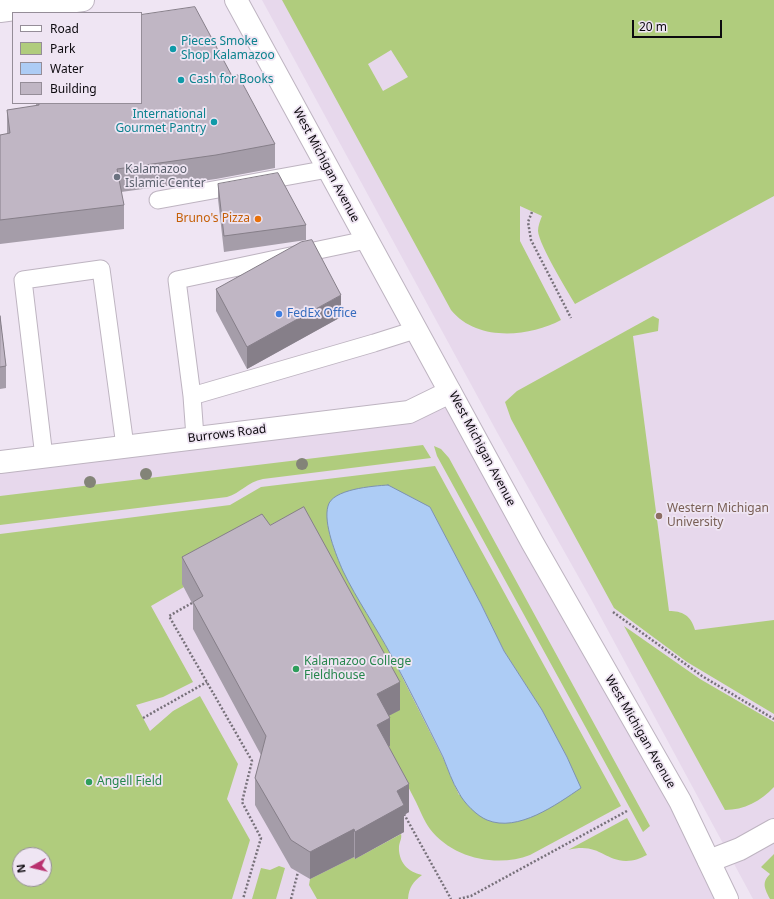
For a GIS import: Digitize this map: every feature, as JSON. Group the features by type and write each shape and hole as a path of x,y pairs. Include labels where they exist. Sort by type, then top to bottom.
{"street":[{"path":"0,11 83,0"},
{"name":"West Michigan Avenue","path":"236,0 532,542 680,801 727,899"},
{"name":"Burrows Road","path":"0,462 409,412 450,392"},
{"path":"709,861 740,849 774,830"}],"lane":[{"path":"158,200 328,169"},
{"path":"195,437 192,396 177,280 366,240"},
{"path":"44,457 23,280 102,269 125,446"},
{"path":"192,396 415,330"}],"path":[{"path":"532,212 528,222 531,240 572,318"},
{"path":"192,603 169,616 252,761 242,802 261,838 243,899"},
{"path":"613,612 702,676 774,719"},
{"path":"143,718 207,682"},
{"path":"459,899 472,898 627,811"},
{"path":"404,814 451,899"},
{"path":"291,899 298,872"}],"shaded area":[{"name":"Western Michigan University","path":"262,0 774,0 774,899 753,899 591,599 498,434"},
{"path":"450,392 728,899 0,899 0,462 409,412"}],"green space":[{"path":"282,0 774,0 774,196 575,304 554,268 540,238 538,229 542,216 520,206 520,241 561,320 548,326 519,333 489,332 462,320 451,310","holes":["391,50 408,77 383,91 368,64"]},
{"path":"653,316 659,319 658,331 633,336 669,611 682,613 688,617 695,630 774,620 774,714 687,662 614,608 511,419 505,402 517,391"},
{"path":"423,445 431,458 257,480 227,497 0,525 0,496"},
{"path":"434,446 441,449 449,458 650,826 643,832 437,456"},
{"path":"435,466 621,806 530,855 517,859 490,860 476,858 450,847 439,839 428,826 377,722 400,709 184,587 151,606 193,682 163,697 136,705 150,731 173,711 200,696 238,764 227,799 250,840 232,899 0,899 0,534 230,505 261,487","holes":["328,506 430,507 504,651 542,710 569,761 459,795 443,758 391,655 343,570 328,515"]},
{"path":"624,626 700,679 774,722 774,787 769,792 752,804 732,810 725,810"},
{"path":"627,818 647,855 635,860 626,861 611,858 586,848 568,850"},
{"path":"401,834 399,852 402,861 408,869 422,875 412,885 409,891 408,899 317,899 309,885 310,879 354,857 355,859"},
{"path":"774,854 774,899 770,899 765,889 765,883 770,874 761,867"},
{"path":"279,866 285,868 276,899 252,899 261,868 270,870"}],"water":[{"path":"388,485 430,507 504,651 542,710 567,757 581,788 561,802 537,815 511,823 499,823 483,818 471,809 464,801 454,784 443,757 398,667 343,571 334,548 327,521 328,506 331,500 345,492"}],"building":[{"path":"195,7 232,76 238,75 275,144 216,155 117,169 124,205 0,220 0,135 10,133 7,110 39,104 142,104 142,15"},
{"name":"Bruno's Pizza","path":"278,173 306,225 224,236 218,184"},
{"name":"FedEx Office","path":"312,240 341,295 247,347 216,289 301,242"},
{"path":"0,316 6,366 0,367"},
{"name":"Kalamazoo College Fieldhouse","path":"304,507 400,682 377,694 390,718 377,725 409,784 397,791 404,805 355,832 354,829 310,852 291,840 255,778 266,736 193,602 203,596 182,557 262,514 270,525"}],"place":[{"name":"Pieces Smoke Shop Kalamazoo","path":"173,49"},
{"name":"Cash for Books","path":"181,80"},
{"name":"International Gourmet Pantry","path":"214,122"},
{"name":"Kalamazoo Islamic Center","path":"117,177"},
{"name":"Bruno's Pizza","path":"258,219"},
{"name":"FedEx Office","path":"279,314"},
{"name":"Western Michigan University","path":"659,516"},
{"name":"Kalamazoo College Fieldhouse","path":"296,669"},
{"name":"Angell Field","path":"89,782"}]}
